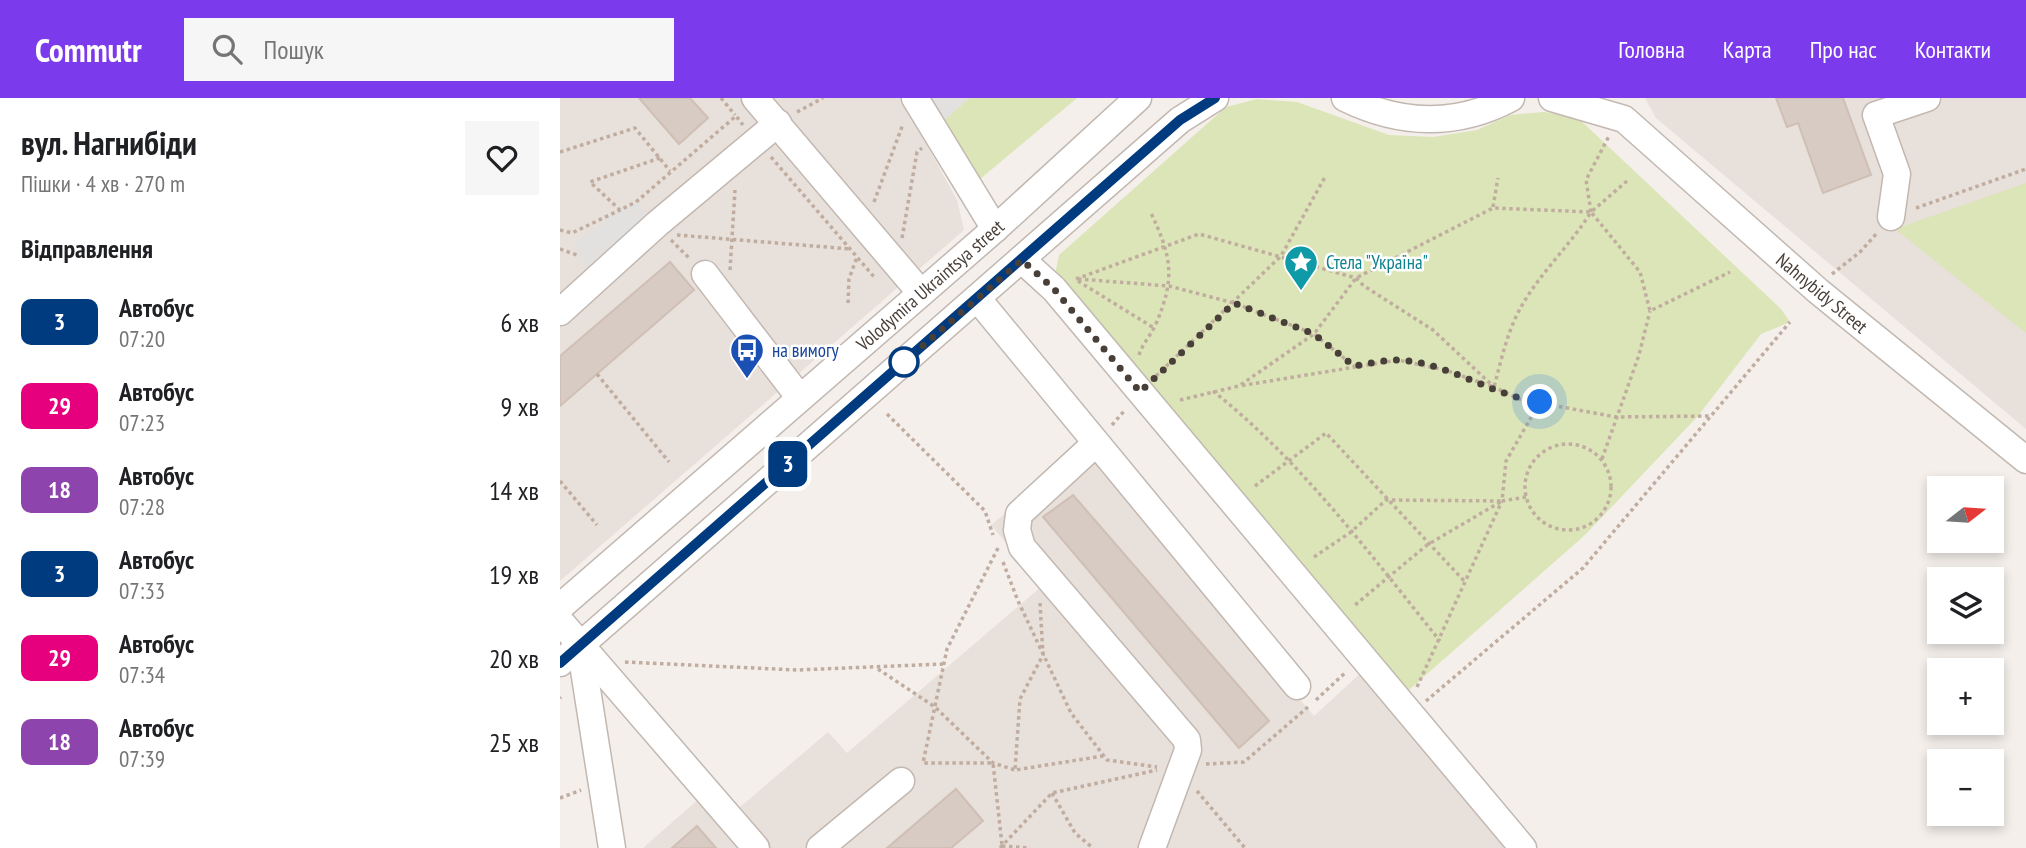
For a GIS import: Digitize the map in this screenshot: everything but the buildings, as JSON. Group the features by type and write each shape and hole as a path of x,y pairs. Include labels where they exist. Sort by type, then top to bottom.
{"street":[{"path":"755,98 778,123 857,239 921,293"},
{"name":"Volodymira Ukraintsya street","path":"560,607 995,229 1138,98"},
{"path":"560,663 1180,120 1215,98"},
{"path":"1345,98 1403,119 1446,120 1488,110 1511,98"},
{"name":"Nahnybidy Street","path":"1552,98 1622,109 1818,291 2026,460"},
{"path":"1891,217 1897,174 1876,115 1927,98"},
{"path":"911,104 938,136 995,229"},
{"path":"560,312 756,139 778,123"},
{"path":"1022,260 1054,289 1523,848"},
{"path":"705,274 800,398"},
{"path":"977,298 1297,686"},
{"path":"1095,444 1020,513 1017,530 1022,547 1181,731 1188,750 1152,848"},
{"path":"560,621 755,848"},
{"path":"580,645 612,848"},
{"path":"820,848 901,781"}],"path":[{"path":"720,98 756,139 857,239"},
{"path":"778,123 823,98"},
{"path":"848,303 849,279 858,257 857,239 911,104"},
{"path":"1602,460 1639,355 1650,311 1640,272 1591,212 1586,180 1622,109"},
{"path":"560,230 572,233 636,202 736,116"},
{"path":"560,152 635,128 670,172"},
{"path":"901,241 917,152 938,136"},
{"path":"620,210 590,183 660,158"},
{"path":"1832,274 1860,252 1891,217 2026,169"},
{"path":"1095,444 1140,392 1281,256 1325,177"},
{"path":"1493,208 1498,178"},
{"path":"1494,387 1516,318 1542,276 1573,241 1591,212 1627,181"},
{"path":"728,305 730,240 736,184"},
{"path":"1239,386 1314,334 1356,278 1493,208 1591,212"},
{"path":"1140,392 1139,353 1154,328 1169,286 1168,248 1150,211"},
{"path":"664,233 730,240 857,239"},
{"path":"1076,279 1168,248 1199,234 1356,278 1364,286 1433,330 1494,387"},
{"path":"560,249 577,255"},
{"path":"858,257 875,278"},
{"path":"1650,311 1730,272"},
{"path":"1076,279 1169,286 1234,303 1314,334 1354,366"},
{"path":"1076,279 1154,328"},
{"path":"1411,714 1583,568 1790,322"},
{"path":"1180,400 1239,386 1398,360 1445,370 1519,399 1616,417 1711,416"},
{"path":"597,374 669,462"},
{"path":"1213,391 1243,415 1288,462 1351,532 1440,641"},
{"path":"1419,682 1502,501 1506,461 1540,402"},
{"path":"887,414 985,511 1018,601 1071,713 1107,760 1181,768 1199,795 1245,848"},
{"path":"1255,486 1326,433 1427,545 1466,583"},
{"path":"1577,445 1602,460 1610,478 1610,499 1604,512 1581,528 1560,529 1541,520 1526,497 1529,469 1549,448 1577,445"},
{"path":"560,481 597,525"},
{"path":"1314,557 1351,532 1386,500 1502,501 1526,497"},
{"path":"1354,605 1427,545 1502,501"},
{"path":"998,548 947,649 923,763 993,763 1015,770 1104,755"},
{"path":"1015,770 1020,699 1043,655 1038,566"},
{"path":"620,662 797,670 944,664"},
{"path":"876,668 934,707 993,763 1001,847"},
{"path":"1001,847 1052,793 1075,833 1093,848"},
{"path":"1001,847 1030,848"}],"shaded area":[{"path":"560,98 901,98 957,200 964,230 560,581"},
{"path":"927,98 969,98 942,122"},
{"path":"1645,98 2026,98 2026,429 1656,118"},
{"path":"636,202 657,224 598,278 577,255 574,244 620,210"},
{"path":"1087,446 1314,716 1362,672 1513,848 643,848 718,782 739,808 828,732 847,753 1042,586 991,525"}],"green space":[{"path":"969,98 1077,98 979,180 942,122"},
{"path":"1257,99 1297,102 1389,135 1433,137 1477,130 1510,115 1544,112 1578,118 1781,309 1790,322 1761,334 1698,416 1585,535 1402,696 1054,280 1059,255 1226,107"},
{"path":"2026,183 2026,333 1895,229"}],"bus line":[{"name":"3","path":"560,663 1180,120 1215,98"}],"place":[{"name":"Стела \"Україна\"","path":"1301,292"},
{"name":"на вимогу","path":"747,380"}],"route":[{"path":"904,362 1022,260 1054,289 1140,392 1234,303 1314,334 1354,366 1398,360 1445,370 1519,399 1540,402"}]}
